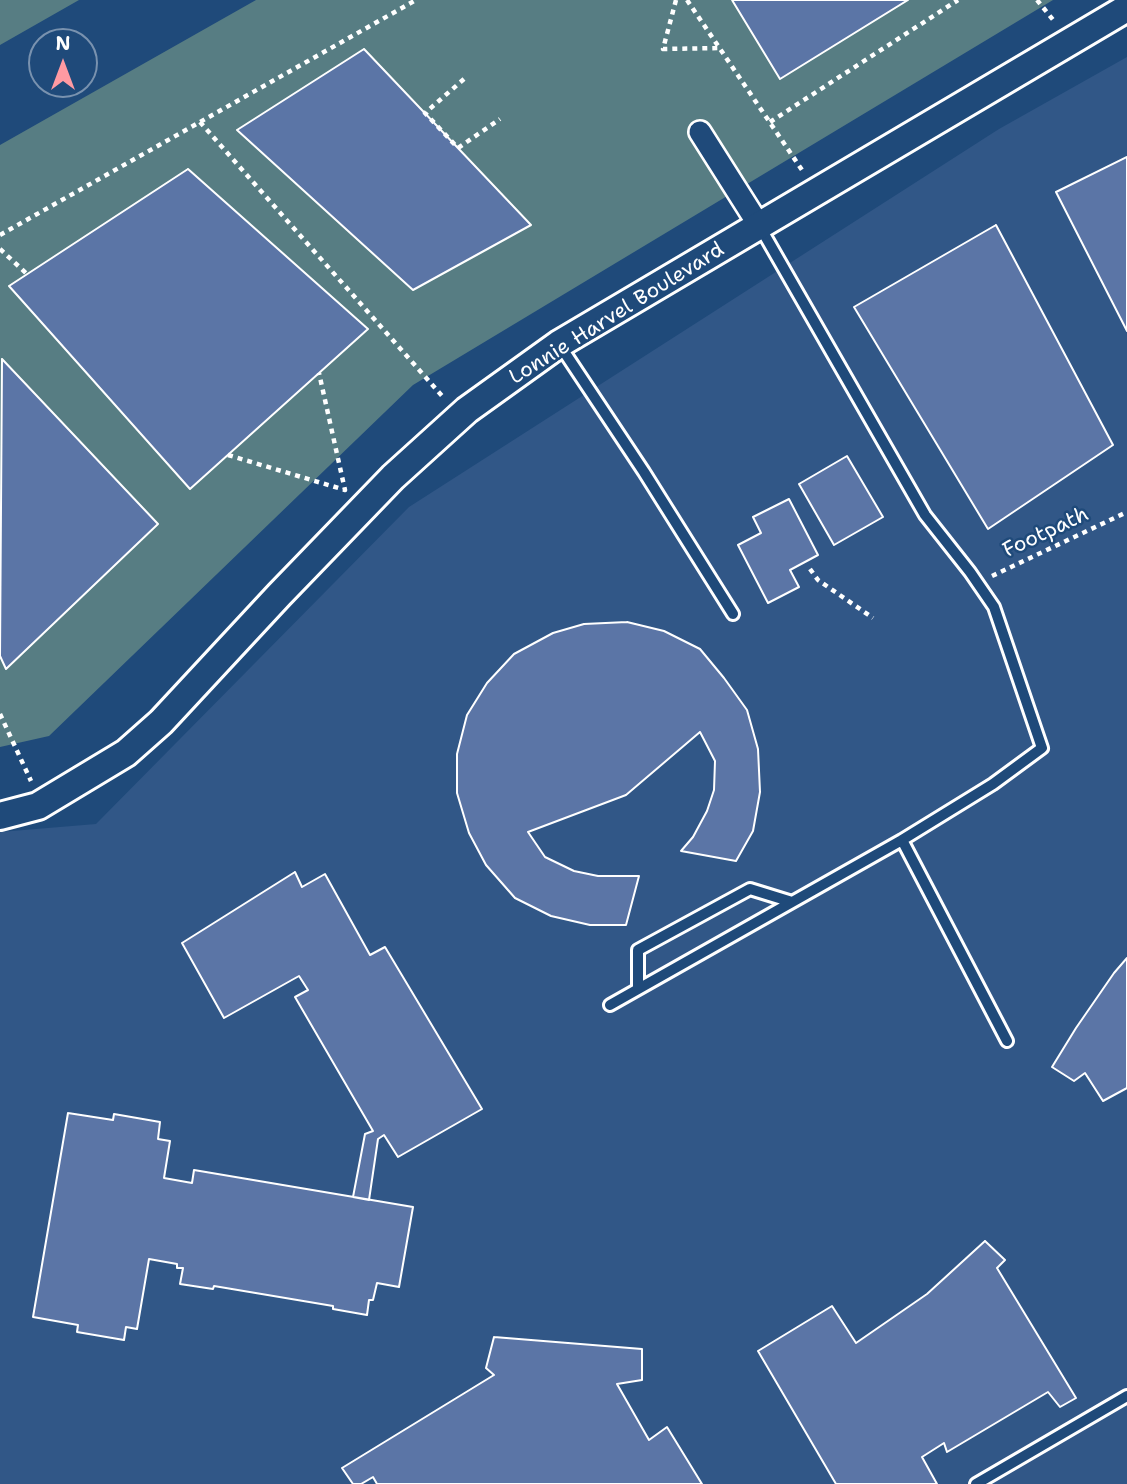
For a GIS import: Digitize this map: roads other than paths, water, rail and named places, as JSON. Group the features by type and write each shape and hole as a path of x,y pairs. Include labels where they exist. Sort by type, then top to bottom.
{"street":[{"name":"Lonnie Harvel Boulevard","path":"0,816 38,806 126,753 161,722 393,477 467,410 559,344 1127,8"},
{"path":"699,132 760,227"}],"lane":[{"path":"610,1005 902,840 993,784 1042,748 994,607 925,515 760,227"},
{"path":"559,344 637,461 733,614"},
{"path":"902,840 1007,1041"},
{"path":"638,989 638,950 750,889 792,902"},
{"path":"976,1484 1127,1396"}]}
